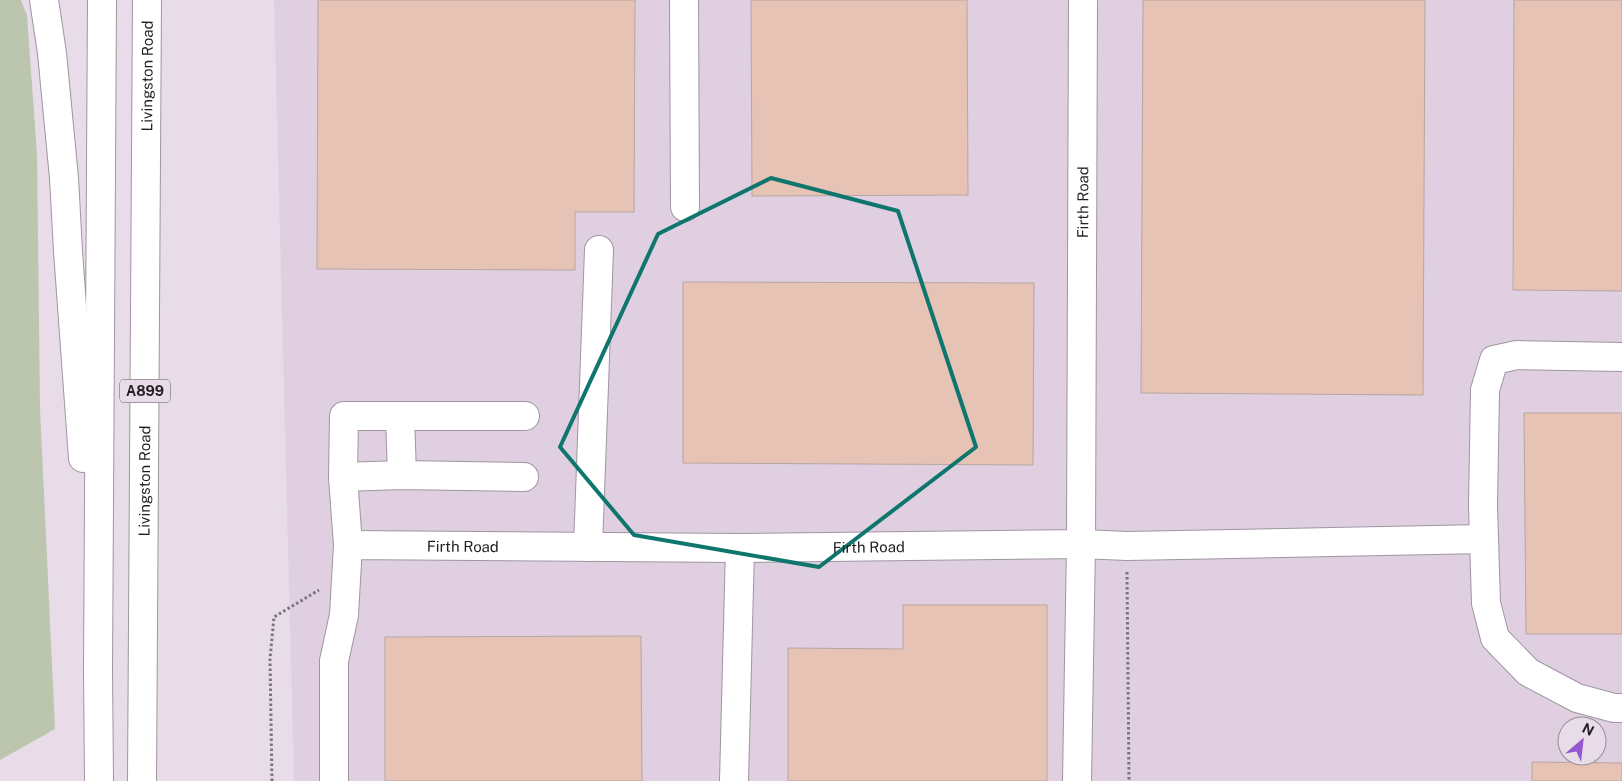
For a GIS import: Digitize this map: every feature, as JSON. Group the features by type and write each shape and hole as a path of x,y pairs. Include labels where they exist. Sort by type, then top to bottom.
{"main road":[{"path":"44,0 52,53 64,178 68,260 98,669"},
{"name":"A899","path":"99,781 102,0"},
{"name":"Livingston Road","path":"142,781 148,0"},
{"path":"684,0 685,207"},
{"name":"Firth Road","path":"348,545 740,548 1081,544 1083,0"},
{"path":"588,547 599,250"},
{"path":"1622,357 1516,355 1494,360 1485,390 1483,505 1486,603 1495,638 1528,672 1577,698 1614,708 1622,708"},
{"path":"334,781 334,661 344,615 348,545 343,477 344,416 525,416"},
{"path":"400,416 402,475"},
{"path":"343,477 402,475 524,477"},
{"path":"1077,781 1081,544 1127,546 1484,539"},
{"path":"734,781 740,548"}],"path":[{"path":"1127,546 1129,781"},
{"path":"272,781 270,659 274,617 311,594 346,578"}],"highlighted area":[{"path":"771,178 898,211 976,447 819,567 634,535 560,447 658,234"}],"shaded area":[{"path":"274,0 1622,0 1622,781 294,781"}],"green space":[{"path":"0,0 21,0 27,16 37,154 40,409 55,729 0,760"}],"building":[{"path":"318,0 635,0 634,212 575,212 575,270 317,269"},
{"path":"751,0 967,0 968,195 752,196"},
{"path":"1143,0 1425,0 1423,395 1141,393"},
{"path":"1514,0 1622,0 1622,291 1513,290"},
{"path":"683,282 1034,283 1033,465 683,463"},
{"path":"1524,413 1622,413 1622,634 1526,634"},
{"path":"903,605 1047,605 1047,781 788,781 788,648 903,649"},
{"path":"641,636 642,781 385,781 385,637"},
{"path":"1532,762 1557,762 1557,766 1607,766 1607,763 1622,763 1622,781 1532,781"}]}
